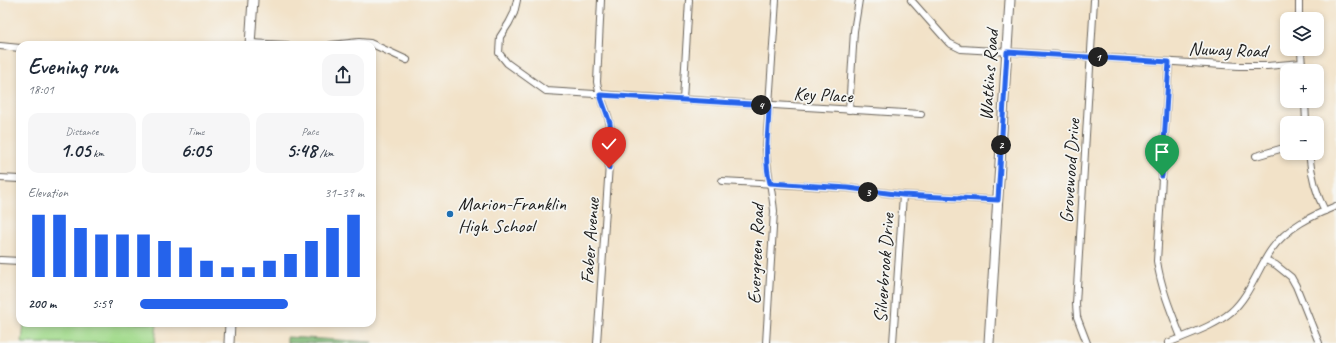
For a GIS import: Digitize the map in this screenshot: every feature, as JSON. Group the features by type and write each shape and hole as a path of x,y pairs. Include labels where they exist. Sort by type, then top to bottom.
{"street":[{"path":"250,41 253,0"},
{"name":"Key Place","path":"517,0 509,23 500,37 499,53 507,63 546,91 921,114"},
{"name":"Faber Avenue","path":"598,343 611,135 609,117 600,95 597,82 601,0"},
{"path":"683,100 689,0"},
{"name":"Evergreen Road","path":"766,343 774,231 774,211 766,150 776,0"},
{"path":"849,110 854,32 859,0"},
{"name":"Nuway Road","path":"911,0 944,38 955,47 1007,52 1253,67 1302,63"},
{"name":"Watkins Road","path":"989,343 1010,0"},
{"name":"Grovewood Drive","path":"1087,343 1077,316 1076,304 1094,0"},
{"path":"1299,0 1299,12"},
{"path":"0,46 16,48"},
{"path":"376,46 407,60"},
{"path":"1302,56 1302,63"},
{"path":"1169,62 1157,261 1164,293 1181,338"},
{"path":"1256,156 1280,149"},
{"path":"1310,160 1311,176 1314,186 1325,211"},
{"path":"0,178 16,179"},
{"path":"722,181 848,188 903,195 998,200"},
{"name":"Silverbrook Drive","path":"893,343 903,195"},
{"path":"1168,343 1214,324 1232,311 1242,300 1271,250 1291,229 1302,221 1336,206"},
{"path":"0,260 16,261"},
{"path":"1266,260 1276,265 1290,277 1296,286 1319,343"},
{"path":"229,343 230,327"}],"green space":[{"path":"24,327 157,327 155,343 22,343"},
{"path":"287,337 373,342 373,343 287,343"}],"place":[{"name":"Marion-Franklin High School","path":"450,214"}],"route":[{"path":"609,168 611,129 609,117 600,95 769,105 766,150 770,183 848,188 903,195 998,200 1007,52 1169,62 1162,176"}]}
